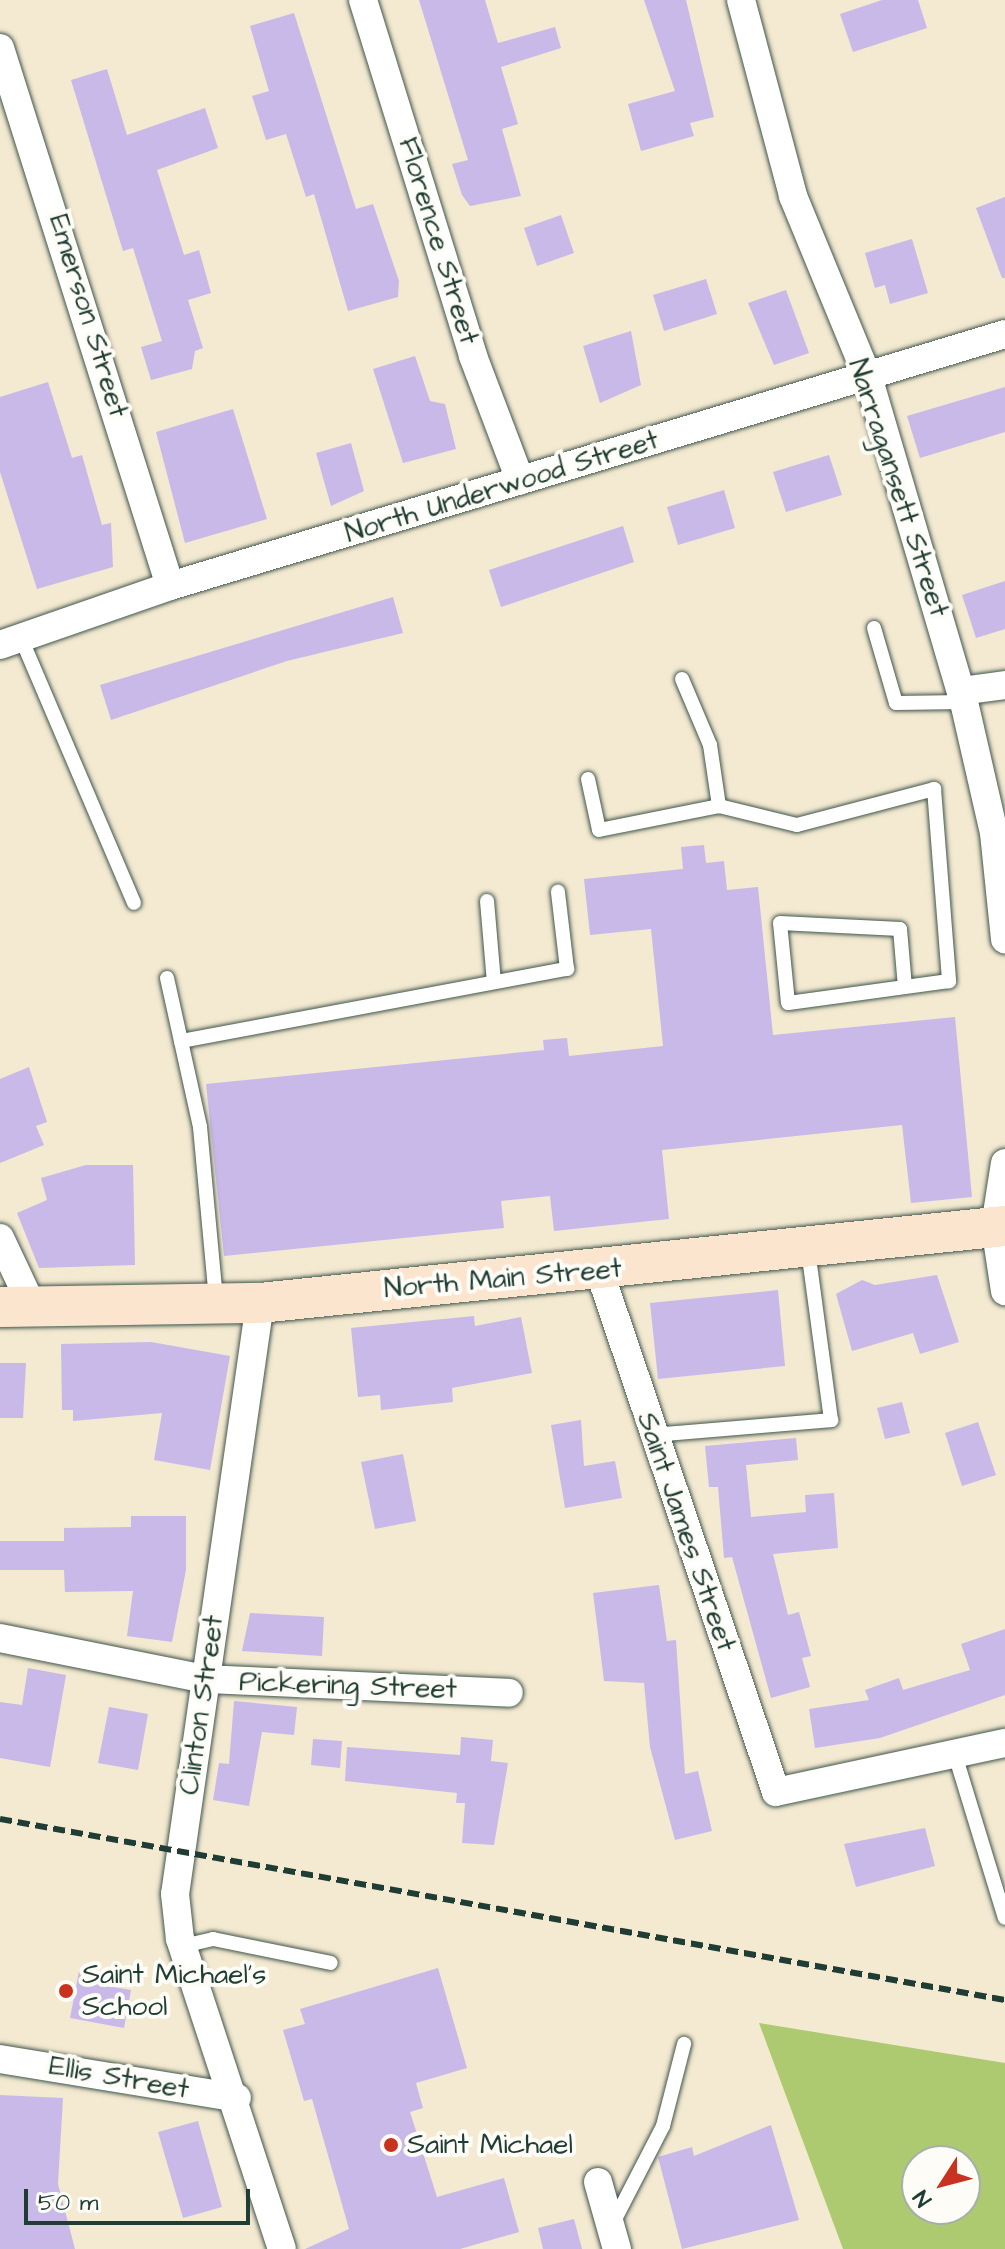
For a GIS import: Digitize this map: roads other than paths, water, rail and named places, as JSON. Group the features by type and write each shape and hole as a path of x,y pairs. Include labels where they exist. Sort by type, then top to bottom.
{"main road":[{"name":"North Main Street","path":"16,1307 260,1303 808,1249 1000,1226"}],"street":[{"name":"Florence Street","path":"363,0 473,356 520,480"},
{"name":"Narragansett Street","path":"741,0 793,196 869,380 962,696 994,833 1004,929"},
{"name":"Emerson Street","path":"0,48 170,586"},
{"name":"North Underwood Street","path":"10,642 170,586 520,480 869,380 1005,334"},
{"path":"962,696 1005,685"},
{"path":"1005,1163 1000,1226 1005,1291"},
{"path":"0,1238 16,1307"},
{"name":"Saint James Street","path":"599,1270 776,1792 956,1758"},
{"name":"Clinton Street","path":"260,1303 175,1894 183,1946 237,2098 282,2249"},
{"name":"Pickering Street","path":"0,1638 206,1679 509,1693"},
{"path":"956,1758 1005,1743"},
{"name":"Ellis Street","path":"0,2059 237,2098"},
{"path":"598,2182 614,2238"}],"lane":[{"path":"874,628 896,703 962,696"},
{"path":"10,642 134,903"},
{"path":"682,679 710,745 719,806"},
{"path":"588,779 599,830 719,806 797,825 934,789 949,981 788,1003 780,923 900,929 905,987"},
{"path":"181,1041 567,969 558,892"},
{"path":"487,901 494,982"},
{"path":"167,978 200,1127 216,1304"},
{"path":"654,1435 831,1420 808,1249"},
{"path":"956,1758 1005,1918"},
{"path":"183,1946 213,1939 331,1963"},
{"path":"614,2238 663,2126 684,2044"}],"railway":[{"path":"0,1819 1005,2000"}],"place":[{"name":"Saint Michael's School","path":"66,1991"},
{"name":"Saint Michael","path":"391,2145"}]}
